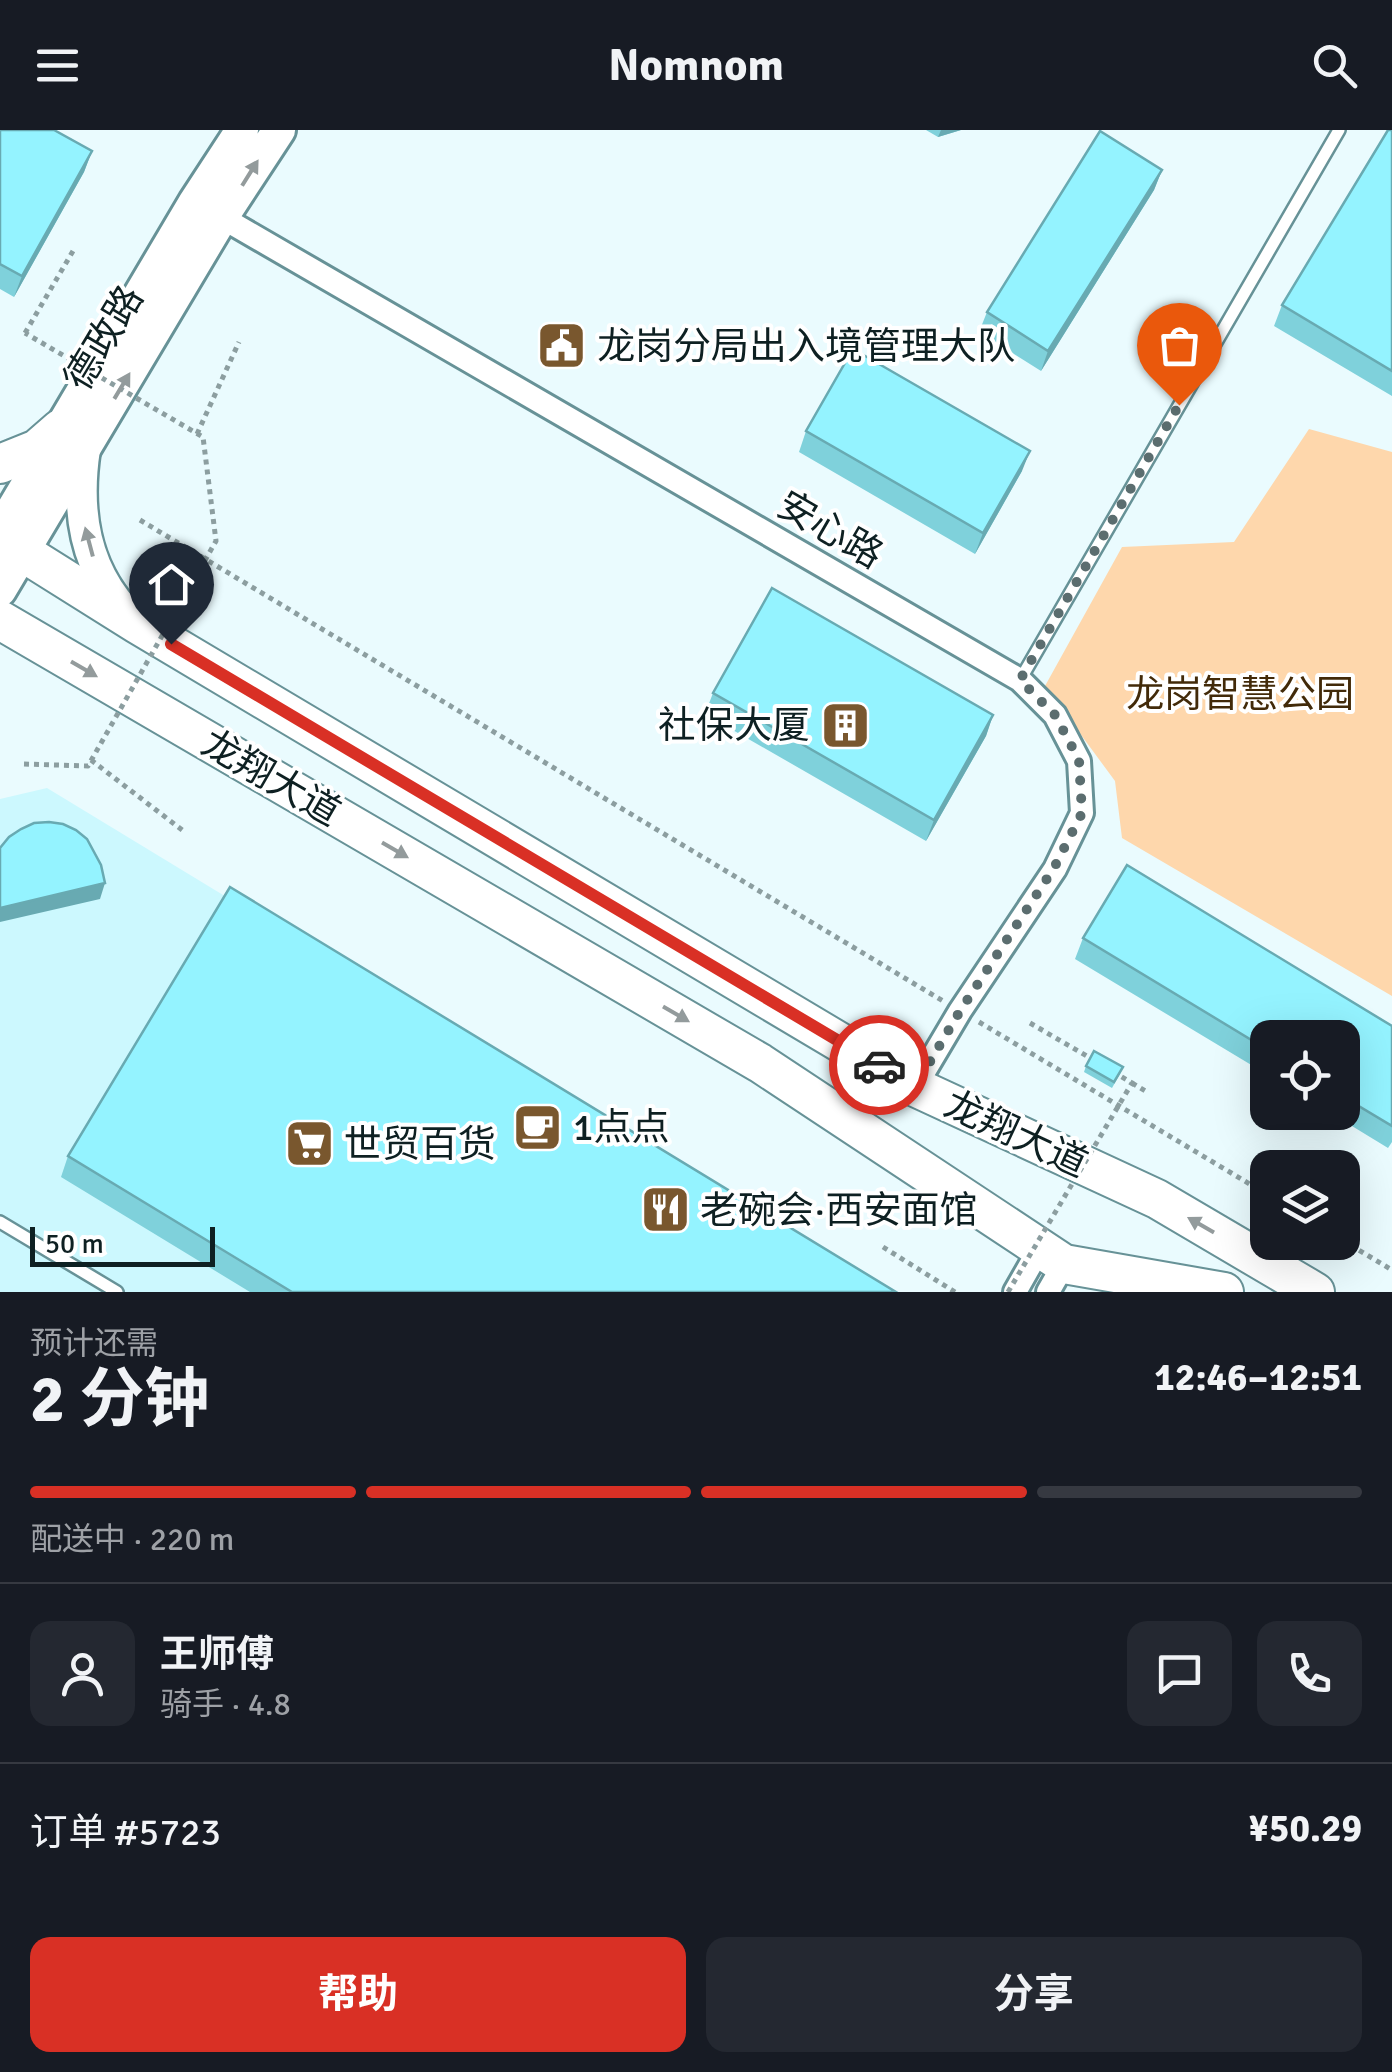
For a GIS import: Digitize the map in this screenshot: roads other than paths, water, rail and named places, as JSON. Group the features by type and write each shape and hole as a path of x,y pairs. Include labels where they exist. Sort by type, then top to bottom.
{"main road":[{"name":"德政路","path":"0,590 7,540 73,438 208,210 242,130"},
{"name":"德政路","path":"208,210 279,130"},
{"path":"0,464 73,438"},
{"name":"龙翔大道","path":"7,540 137,624 915,1087 1157,1199 1315,1292"},
{"name":"龙翔大道","path":"0,620 760,1063 1051,1268 1224,1292"}],"street":[{"name":"安心路","path":"208,210 1020,680 1055,715 1079,760 1082,813 1054,868 915,1087"},
{"path":"73,438 86,539 98,572 114,599 137,624"},
{"path":"1011,1292 1051,1268"}],"lane":[{"path":"1020,680 1338,130"},
{"path":"0,1222 117,1292"}],"place":[{"name":"龙岗分局出入境管理大队","path":"562,346"},
{"name":"社保大厦","path":"845,725"},
{"name":"1点点","path":"538,1127"},
{"name":"世贸百货","path":"309,1144"},
{"name":"老碗会·西安面馆","path":"665,1210"}],"park label":[{"name":"龙岗智慧公园","path":"1240,694"}]}
